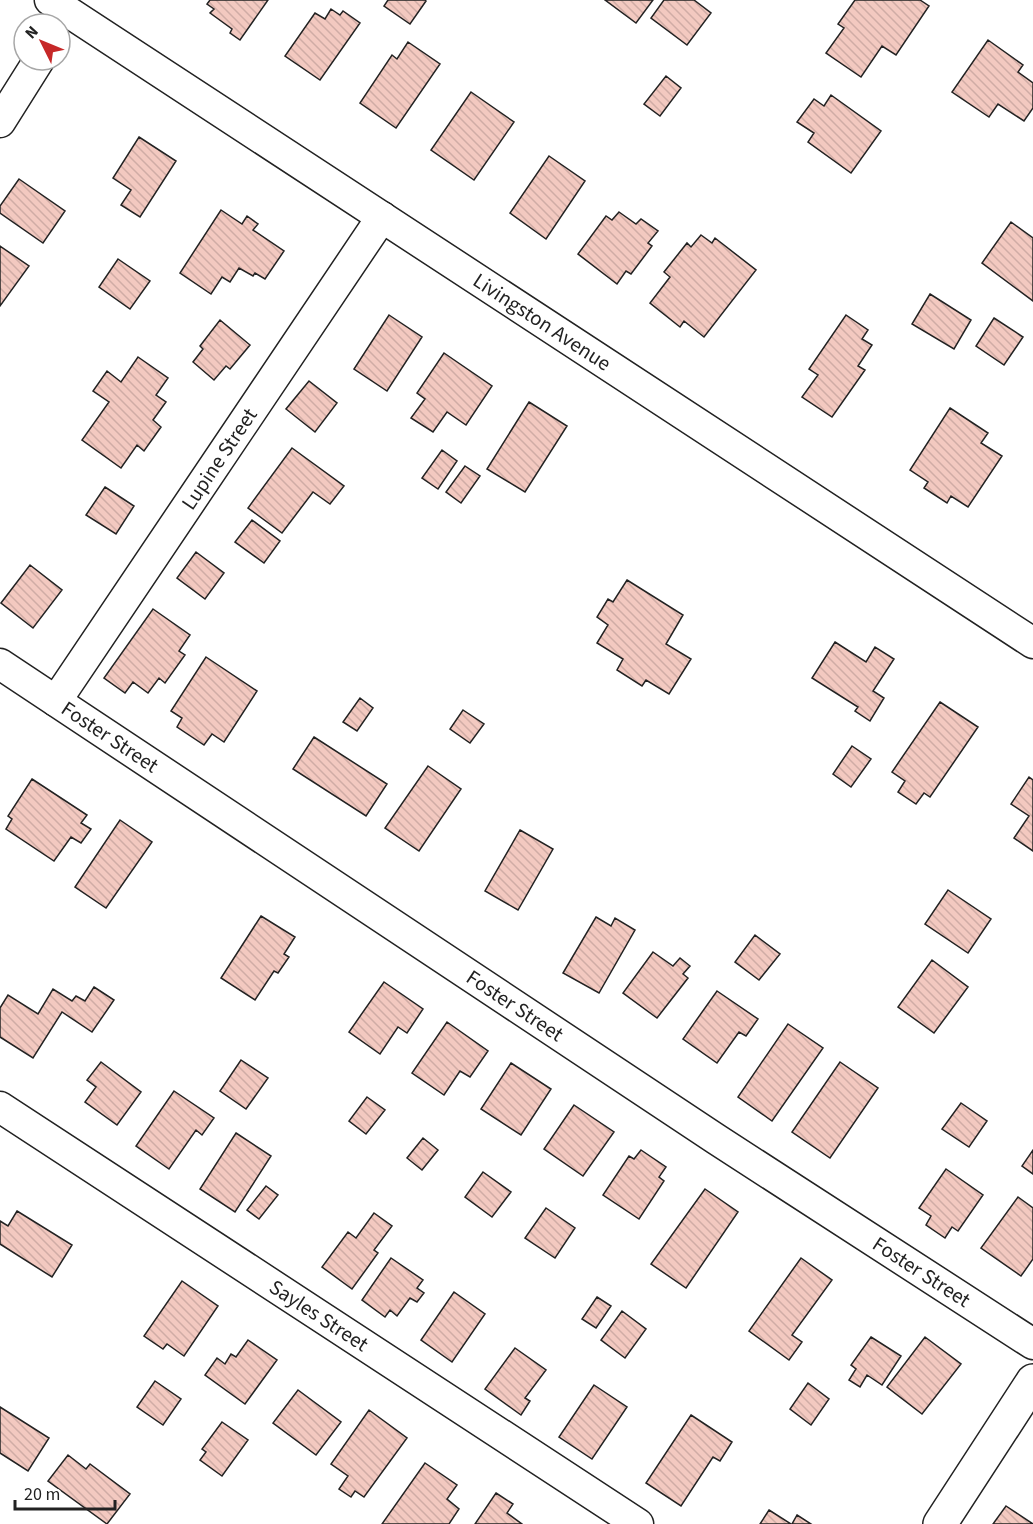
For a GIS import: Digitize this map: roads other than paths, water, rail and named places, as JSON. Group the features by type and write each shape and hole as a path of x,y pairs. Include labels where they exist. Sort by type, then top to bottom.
{"street":[{"name":"Livingston Avenue","path":"72,21 382,217 1033,643"},
{"path":"0,122 31,72"},
{"name":"Lupine Street","path":"56,701 382,217"},
{"name":"Foster Street","path":"0,664 716,1139 1033,1344"},
{"name":"Sayles Street","path":"0,1107 638,1524"},
{"path":"940,1524 1033,1381"}]}
